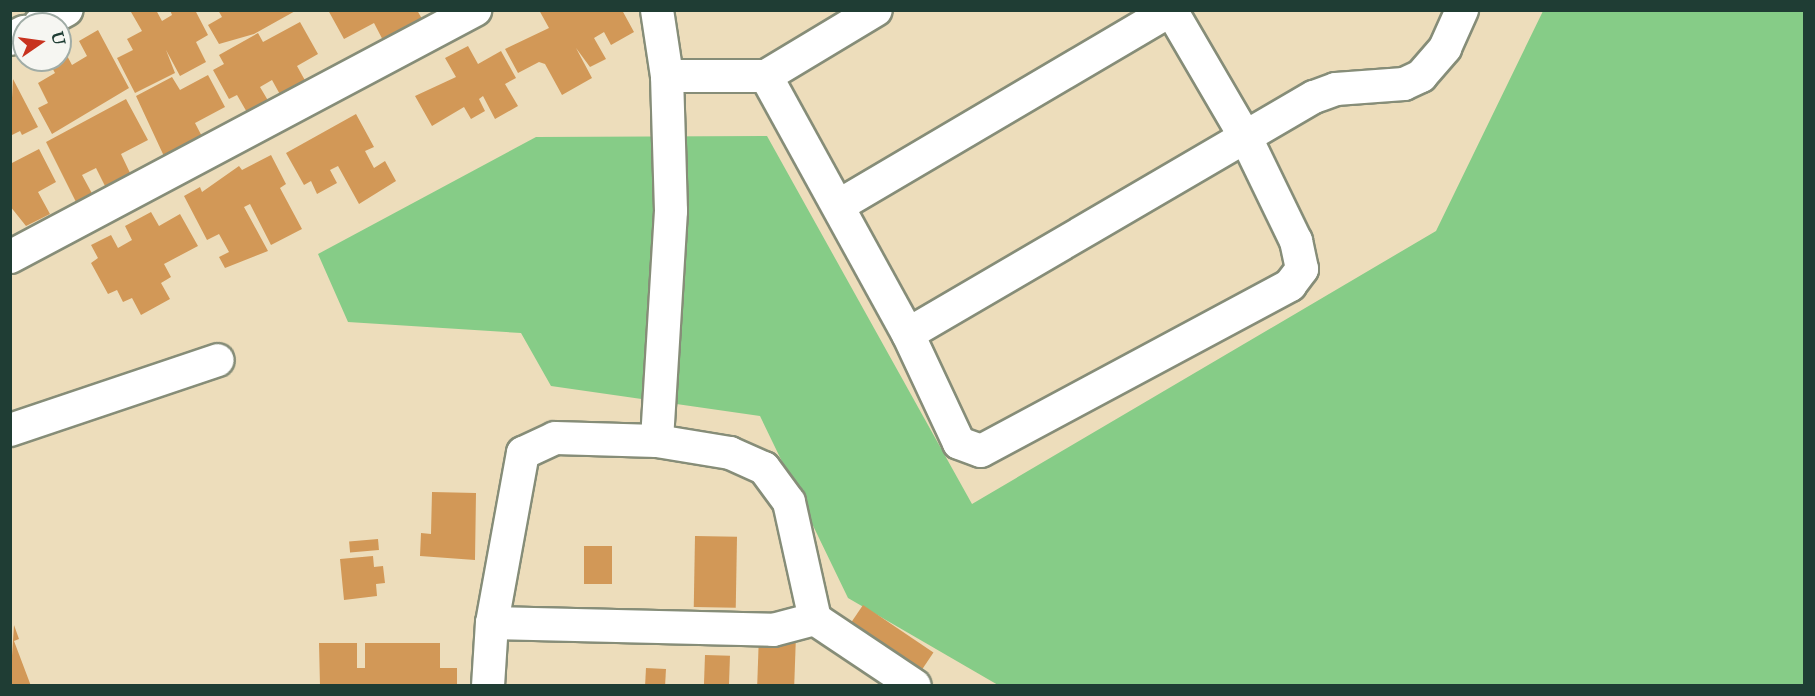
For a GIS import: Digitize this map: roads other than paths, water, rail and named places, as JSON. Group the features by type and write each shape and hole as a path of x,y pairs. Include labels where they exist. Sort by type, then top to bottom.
{"street":[{"path":"10,257 475,10"},
{"path":"657,10 668,76 671,212 657,441"},
{"path":"668,76 766,76 876,10"},
{"path":"766,76 908,334 959,443 976,452 1290,285 1302,269 1301,253 1247,140 1171,10 838,206"},
{"path":"908,334 1247,140 1326,91 1383,88 1421,76 1445,48 1462,10"},
{"path":"10,430 218,360"},
{"path":"488,686 492,623 523,453 555,438 657,441 730,453 764,468 789,502 815,619 915,686"},
{"path":"492,623 773,630 815,619"}]}
